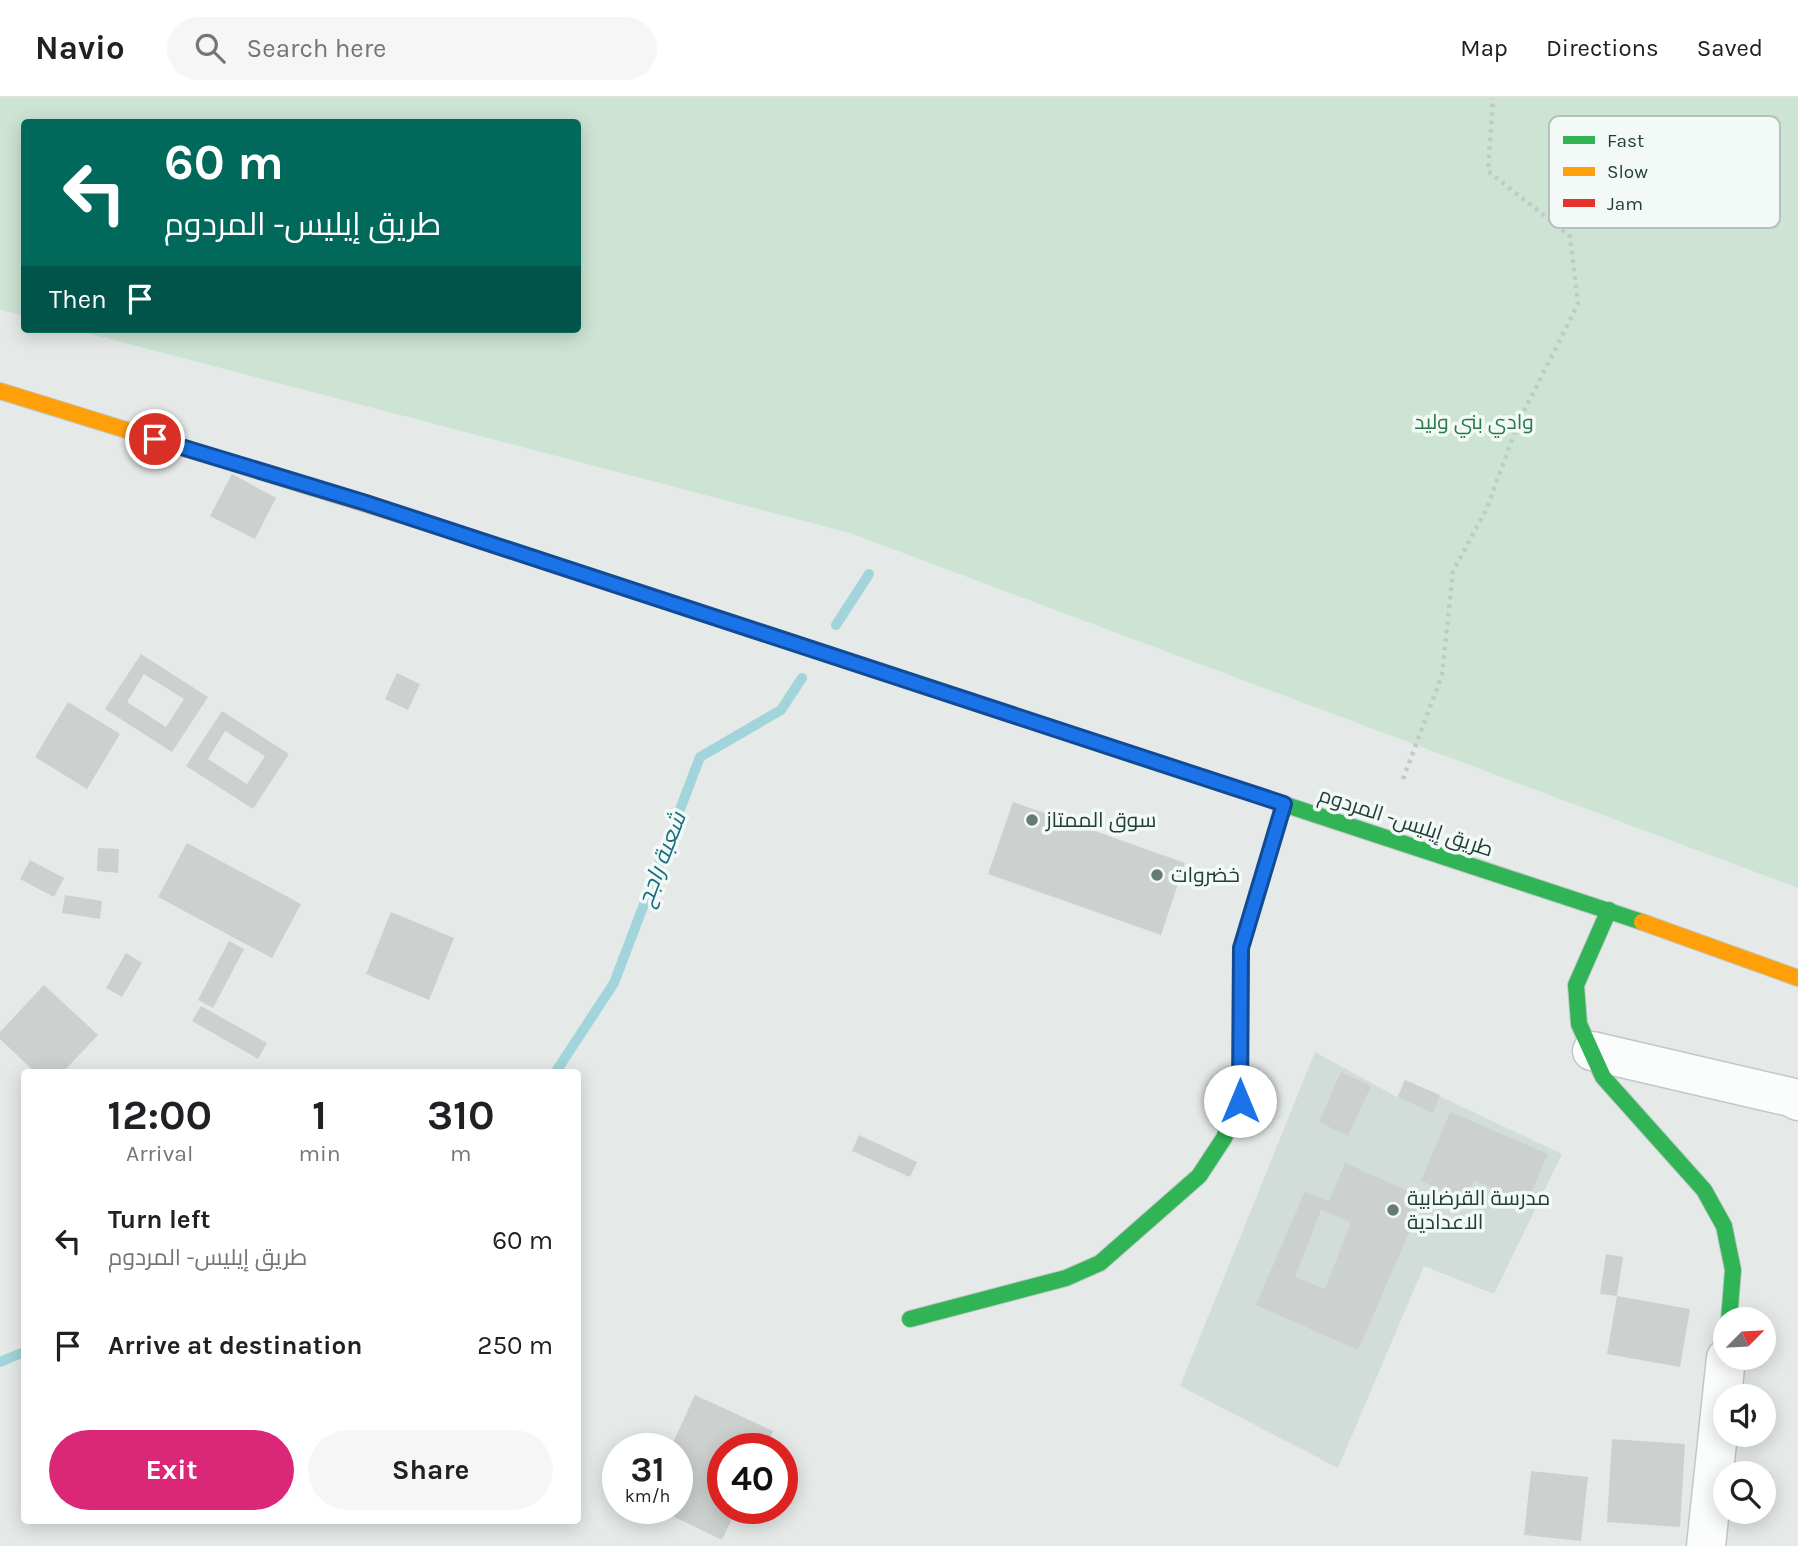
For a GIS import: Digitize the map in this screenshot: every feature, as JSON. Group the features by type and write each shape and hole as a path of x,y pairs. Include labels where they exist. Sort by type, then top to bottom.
{"main road":[{"name":"طريق إيليس- المردوم","path":"0,391 363,502 1609,910 1798,978"},
{"path":"910,1319 1066,1278 1100,1263 1199,1176 1224,1138 1240,1101 1241,948 1284,804"},
{"path":"1609,910 1576,985 1579,1024 1603,1077 1704,1190 1724,1226 1733,1270 1730,1307"}],"street":[{"path":"1592,1051 1798,1101"},
{"path":"1706,1546 1725,1370"}],"path":[{"path":"1493,98 1488,171 1549,219"},
{"path":"1403,779 1442,675 1453,571 1487,508 1518,423 1578,304 1570,236 1560,228"}],"shaded area":[{"name":"مدرسة القرضابية الاعدادية","path":"1315,1052 1397,1097 1405,1080 1562,1154 1494,1294 1424,1266 1338,1468 1180,1386"}],"green space":[{"name":"وادي بني وليد","path":"0,98 1798,98 1798,888 850,533 87,333 581,333 581,119 21,119 21,315 0,310"}],"building":[{"path":"232,474 276,498 255,539 210,516"},
{"path":"141,654 208,697 172,752 105,709","holes":["144,674 184,699 166,727 127,702"]},
{"path":"397,673 420,684 408,710 385,699"},
{"path":"68,702 120,734 87,789 35,757"},
{"path":"222,711 289,754 253,809 186,766","holes":["225,731 265,756 247,784 208,759"]},
{"path":"1013,802 1185,863 1161,935 988,874"},
{"path":"187,843 301,904 272,958 158,897"},
{"path":"98,848 119,849 118,873 97,871"},
{"path":"30,860 64,878 54,897 20,879"},
{"path":"65,895 102,901 100,919 62,913"},
{"path":"391,912 454,938 429,1000 366,974"},
{"path":"229,941 244,949 213,1008 198,1000"},
{"path":"126,953 142,963 122,997 106,988"},
{"path":"44,985 98,1035 66,1069 32,1069 0,1039 0,1032"},
{"path":"201,1006 267,1043 258,1059 192,1021"},
{"path":"1341,1072 1371,1086 1348,1136 1319,1122"},
{"path":"1405,1080 1440,1095 1433,1113 1398,1097"},
{"path":"1450,1112 1548,1154 1527,1203 1474,1180 1466,1200 1421,1181"},
{"path":"859,1135 917,1162 910,1177 852,1151"},
{"path":"1345,1163 1424,1198 1358,1350 1256,1305 1305,1191 1329,1201","holes":["1321,1210 1351,1222 1325,1289 1295,1277"]},
{"path":"1606,1254 1623,1257 1617,1296 1600,1294"},
{"path":"1617,1296 1690,1309 1680,1367 1607,1354"},
{"path":"695,1395 773,1431 707,1433 707,1524 730,1524 722,1540 689,1524 693,1524 693,1433 677,1433"},
{"path":"1612,1439 1685,1444 1680,1527 1607,1522"},
{"path":"1531,1471 1588,1477 1581,1541 1524,1535"}],"waterway":[{"path":"836,625 869,574"},
{"name":"شعبة راجح","path":"558,1069 614,983 700,757 781,710 802,678"},
{"name":"شعبة راجح","path":"0,1362 21,1353"}],"traffic: fast":[{"path":"427,523 864,666"},
{"path":"1192,774 1642,922"},
{"path":"910,1319 1066,1278 1100,1263 1199,1176 1224,1138 1240,1101 1241,948 1284,804"},
{"path":"1609,910 1576,985 1579,1024 1603,1077 1704,1190 1724,1226 1733,1270 1730,1307"}],"traffic: slow":[{"path":"0,391 427,523"},
{"path":"1642,922 1798,978"}],"traffic: jam":[{"path":"864,666 1192,774"}],"place":[{"name":"سوق الممتاز","path":"1032,820"},
{"name":"خضروات","path":"1157,875"},
{"name":"مدرسة القرضابية الاعدادية","path":"1393,1210"}],"route":[{"path":"155,439 363,502 1284,804 1241,948 1240,1101"}]}
